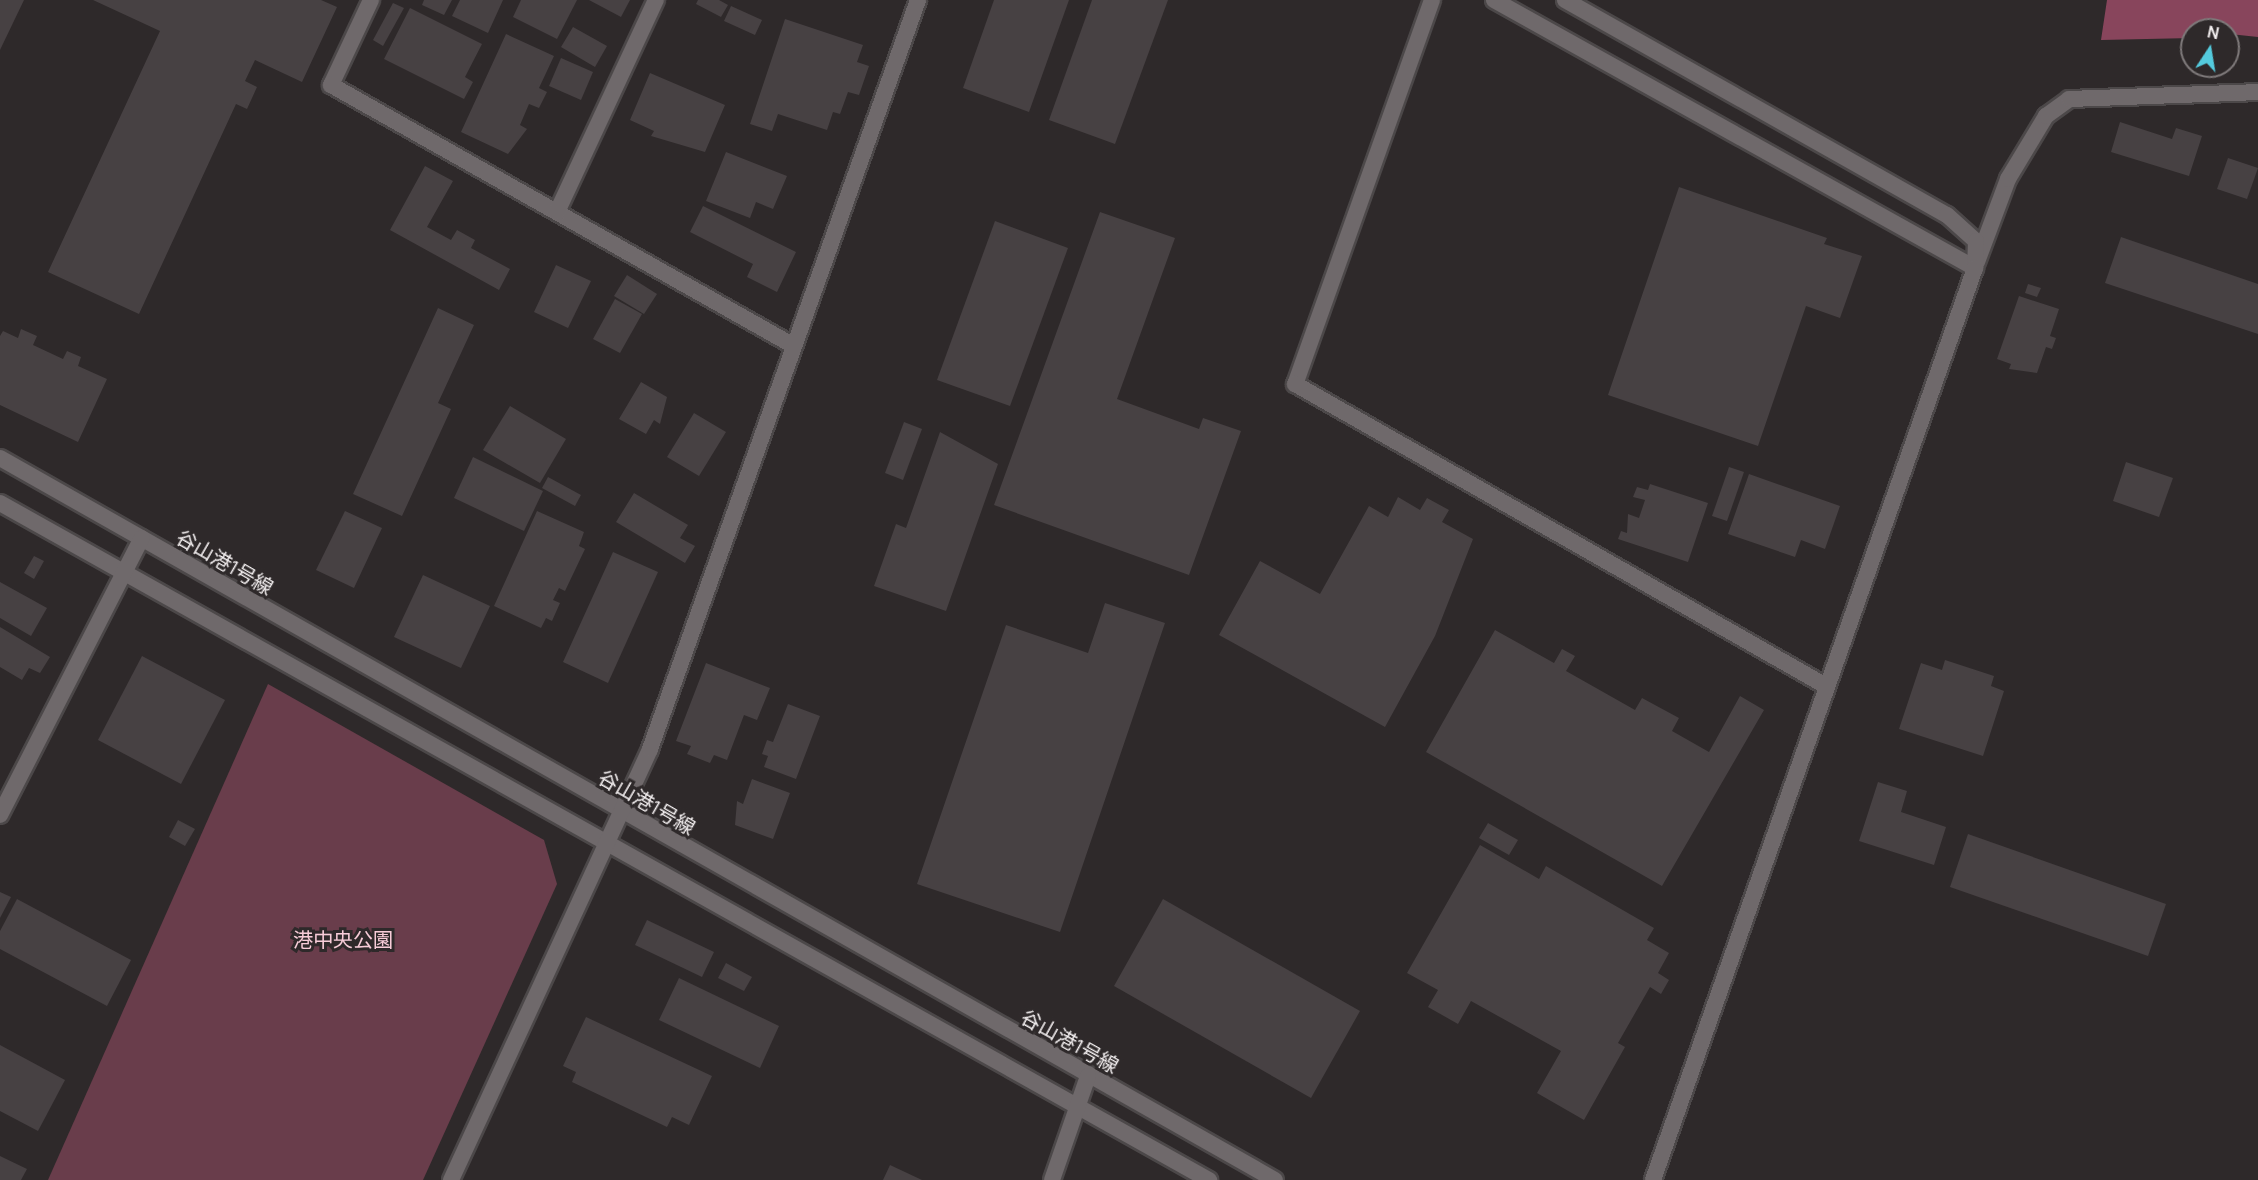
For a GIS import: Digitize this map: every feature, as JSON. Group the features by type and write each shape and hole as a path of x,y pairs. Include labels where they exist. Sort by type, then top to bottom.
{"street":[{"path":"371,0 331,85 794,346"},
{"path":"557,212 656,0"},
{"path":"451,1180 650,749 918,0"},
{"path":"1432,0 1295,384 1826,686"},
{"path":"1494,0 1975,268"},
{"path":"1565,0 1947,215 1976,241 1975,268"},
{"path":"1653,1180 1826,686 2008,179 2046,116 2069,99 2258,92"},
{"name":"谷山港1号線","path":"0,458 1275,1180"},
{"path":"0,503 608,840 1209,1180"},
{"path":"0,815 142,538"},
{"path":"1052,1180 1088,1076"}],"green space":[{"name":"港中央公園","path":"268,684 544,840 557,884 423,1180 48,1180"}],"shaded area":[{"path":"2107,0 2258,0 2258,37 2240,35 2240,18 2180,18 2180,38 2101,40"}],"building":[{"path":"0,0 24,0 0,50"},
{"path":"93,0 321,0 337,7 302,82 255,60 245,81 257,87 247,109 236,104 139,314 48,272 160,31"},
{"path":"424,0 452,0 444,15 422,5"},
{"path":"460,0 503,0 488,33 452,16"},
{"path":"521,0 577,0 557,39 513,17"},
{"path":"589,0 630,0 621,17"},
{"path":"698,0 719,0 728,5 721,17 696,4"},
{"path":"994,0 1069,0 1029,112 963,88"},
{"path":"1092,0 1168,0 1115,144 1049,120"},
{"path":"393,3 404,8 383,46 373,40"},
{"path":"731,6 762,20 755,35 724,21"},
{"path":"410,8 482,44 465,77 473,82 464,99 384,59"},
{"path":"785,19 863,45 857,62 869,66 859,95 848,92 840,114 833,112 827,130 778,114 772,131 750,124"},
{"path":"573,27 607,46 595,67 561,47"},
{"path":"506,34 554,56 539,88 547,92 539,108 529,104 520,125 527,129 508,154 461,132"},
{"path":"561,58 593,72 581,100 549,86"},
{"path":"650,73 725,105 705,152 651,136 654,131 630,120"},
{"path":"2120,122 2172,139 2176,128 2202,136 2189,176 2111,152"},
{"path":"726,152 787,176 773,209 756,202 750,218 706,201"},
{"path":"2228,158 2258,168 2247,199 2217,189"},
{"path":"425,166 453,181 427,227 451,240 457,230 475,240 471,248 510,269 499,290 390,230"},
{"path":"1679,187 1827,238 1824,244 1862,256 1840,318 1806,306 1758,446 1608,395"},
{"path":"703,206 796,252 777,292 747,277 753,264 690,232"},
{"path":"1100,212 1175,238 1117,399 1199,429 1203,418 1241,431 1189,575 994,505"},
{"path":"995,221 1068,248 1010,406 937,380"},
{"path":"2121,237 2258,284 2258,334 2105,283"},
{"path":"556,265 591,281 568,328 534,312"},
{"path":"627,275 657,294 644,314 614,296"},
{"path":"2028,284 2041,288 2037,297 2025,293"},
{"path":"2019,296 2059,309 2050,336 2056,338 2052,349 2046,347 2037,373 2009,369 2011,364 1997,359"},
{"path":"615,299 642,314 620,353 593,339"},
{"path":"438,308 474,325 438,403 451,409 402,516 353,494"},
{"path":"21,329 37,336 33,345 63,359 67,351 81,357 78,366 107,379 78,442 0,405 0,336 3,331 18,338"},
{"path":"641,382 667,397 660,424 654,420 646,434 619,419"},
{"path":"510,406 566,439 540,483 483,450"},
{"path":"694,413 726,432 699,476 667,457"},
{"path":"904,422 922,429 903,480 885,473"},
{"path":"940,432 998,464 946,611 874,586 896,524 906,528"},
{"path":"473,457 543,491 524,531 454,498"},
{"path":"2126,462 2173,478 2159,517 2113,501"},
{"path":"1729,467 1744,472 1727,521 1712,516"},
{"path":"1749,474 1840,506 1825,549 1801,540 1795,557 1728,534"},
{"path":"548,477 581,495 575,506 542,488"},
{"path":"1650,484 1708,503 1688,562 1618,539 1621,531 1627,533 1628,514 1639,518 1645,500 1633,497 1637,487 1648,490"},
{"path":"634,493 688,525 680,538 695,546 685,563 616,522"},
{"path":"1398,497 1420,510 1427,498 1449,510 1442,522 1473,539 1435,636 1385,727 1219,635 1260,561 1320,594 1369,506 1388,517"},
{"path":"345,511 382,528 354,588 316,570"},
{"path":"537,511 584,532 579,546 585,549 565,591 559,588 553,600 560,603 552,621 546,618 541,628 494,606"},
{"path":"613,552 658,572 608,683 563,662"},
{"path":"34,556 44,561 34,579 24,573"},
{"path":"423,575 490,606 461,668 394,637"},
{"path":"0,582 47,608 31,636 0,618"},
{"path":"1105,603 1165,623 1060,932 917,884 1006,625 1088,653"},
{"path":"0,627 50,657 40,673 29,668 22,680 0,667"},
{"path":"1495,630 1554,663 1562,649 1575,656 1566,671 1635,710 1642,698 1679,718 1672,731 1709,752 1740,696 1764,710 1662,886 1426,752"},
{"path":"142,656 225,700 181,784 98,740"},
{"path":"1945,660 1994,676 1991,686 2004,691 1983,756 1899,729 1921,663 1942,670"},
{"path":"706,663 770,688 757,720 744,715 727,760 714,755 710,763 687,754 691,746 676,741"},
{"path":"788,704 820,716 796,779 764,767 768,756 762,754 767,740 773,742"},
{"path":"752,779 790,793 773,839 735,825 737,801 743,804"},
{"path":"1878,782 1907,791 1901,812 1946,827 1934,865 1859,841"},
{"path":"178,820 195,829 185,846 169,837"},
{"path":"1488,823 1518,840 1509,855 1479,838"},
{"path":"1968,834 2166,904 2148,956 1950,887"},
{"path":"1480,845 1539,879 1546,866 1654,928 1647,940 1669,953 1658,973 1669,980 1661,994 1650,987 1618,1043 1625,1047 1584,1120 1537,1093 1561,1051 1471,1001 1458,1024 1428,1007 1438,990 1407,973"},
{"path":"0,892 11,897 0,918"},
{"path":"17,899 131,960 107,1006 0,949 0,931"},
{"path":"1163,899 1360,1011 1311,1098 1114,986"},
{"path":"647,920 714,952 702,977 635,945"},
{"path":"726,963 752,977 744,991 718,978"},
{"path":"679,978 779,1026 760,1068 659,1020"},
{"path":"586,1017 712,1076 689,1125 672,1117 667,1127 572,1082 576,1072 563,1066"},
{"path":"0,1045 65,1080 38,1131 0,1111"},
{"path":"0,1156 27,1169 21,1180 0,1180"},
{"path":"890,1165 922,1180 883,1180"}]}
